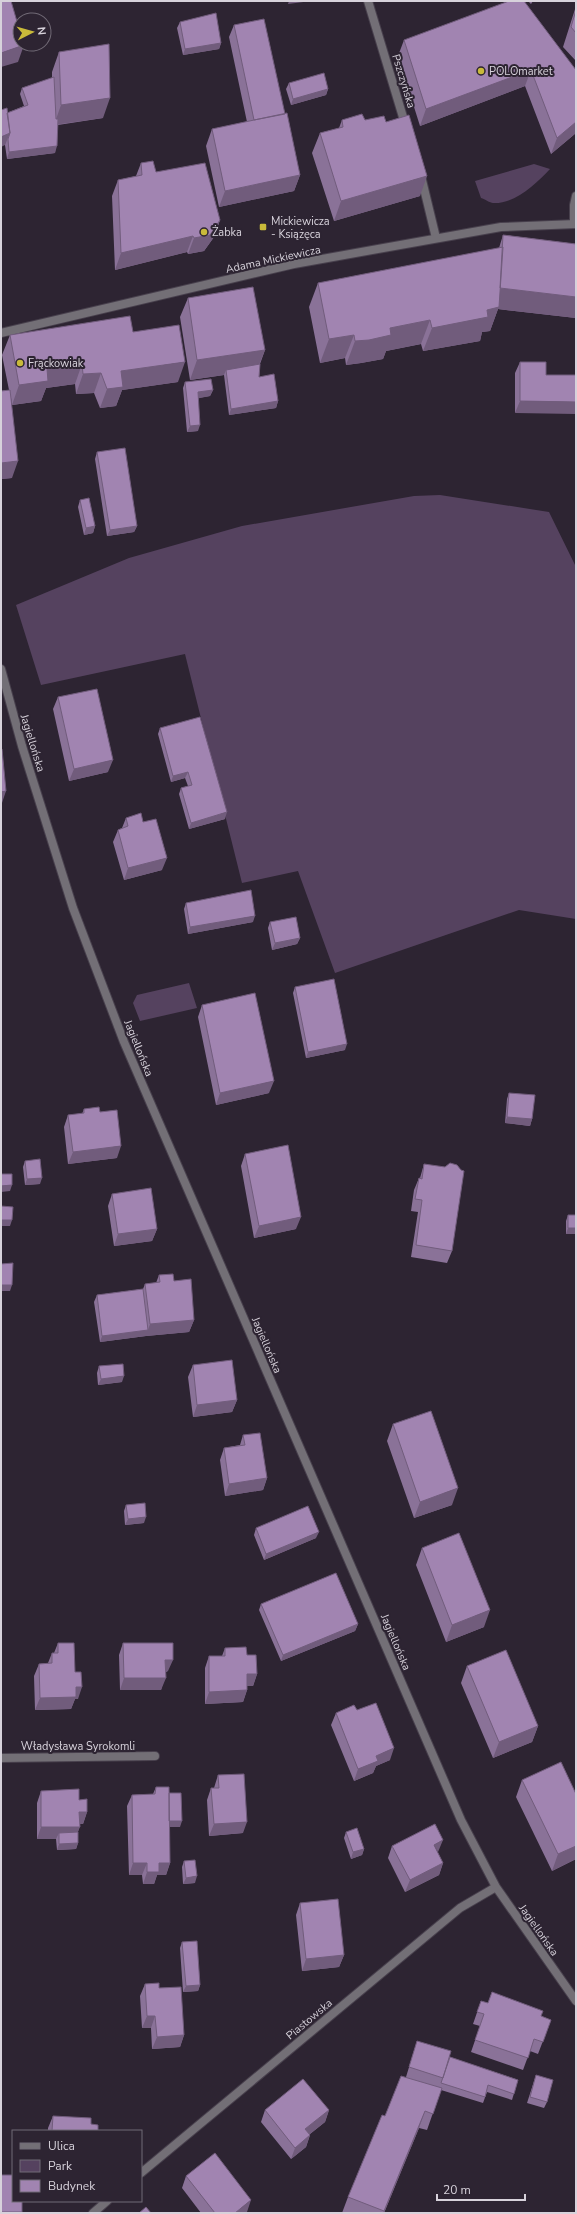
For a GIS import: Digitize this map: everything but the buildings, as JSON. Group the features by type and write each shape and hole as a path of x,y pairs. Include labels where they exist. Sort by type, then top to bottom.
{"street":[{"name":"Pszczyńska","path":"368,1 409,138"},
{"path":"418,168 436,238"},
{"path":"575,224 574,205 576,196"},
{"name":"Adama Mickiewicza","path":"1,333 294,264 501,227 575,224"},
{"name":"Jagiellońska","path":"1,669 22,746 73,908 124,1042 461,1820 496,1887 576,2001"},
{"name":"Władysława Syrokomli","path":"1,1758 155,1756"},
{"name":"Piastowska","path":"142,2172 460,1908 496,1887"},
{"path":"93,2213 106,2202"}],"green space":[{"path":"534,164 550,169 532,187 517,197 492,203 481,198 475,181"},
{"path":"440,495 549,512 576,567 576,919 519,910 335,973 298,871 242,883 185,654 41,685 16,605 129,558 242,526 414,496"},
{"path":"189,983 197,1008 140,1021 133,1003 137,995"}],"place":[{"name":"POLOmarket","path":"481,71"},
{"name":"Mickiewicza - Książęca","path":"263,227"},
{"name":"Żabka","path":"204,232"},
{"name":"Frąckowiak","path":"20,363"}]}
